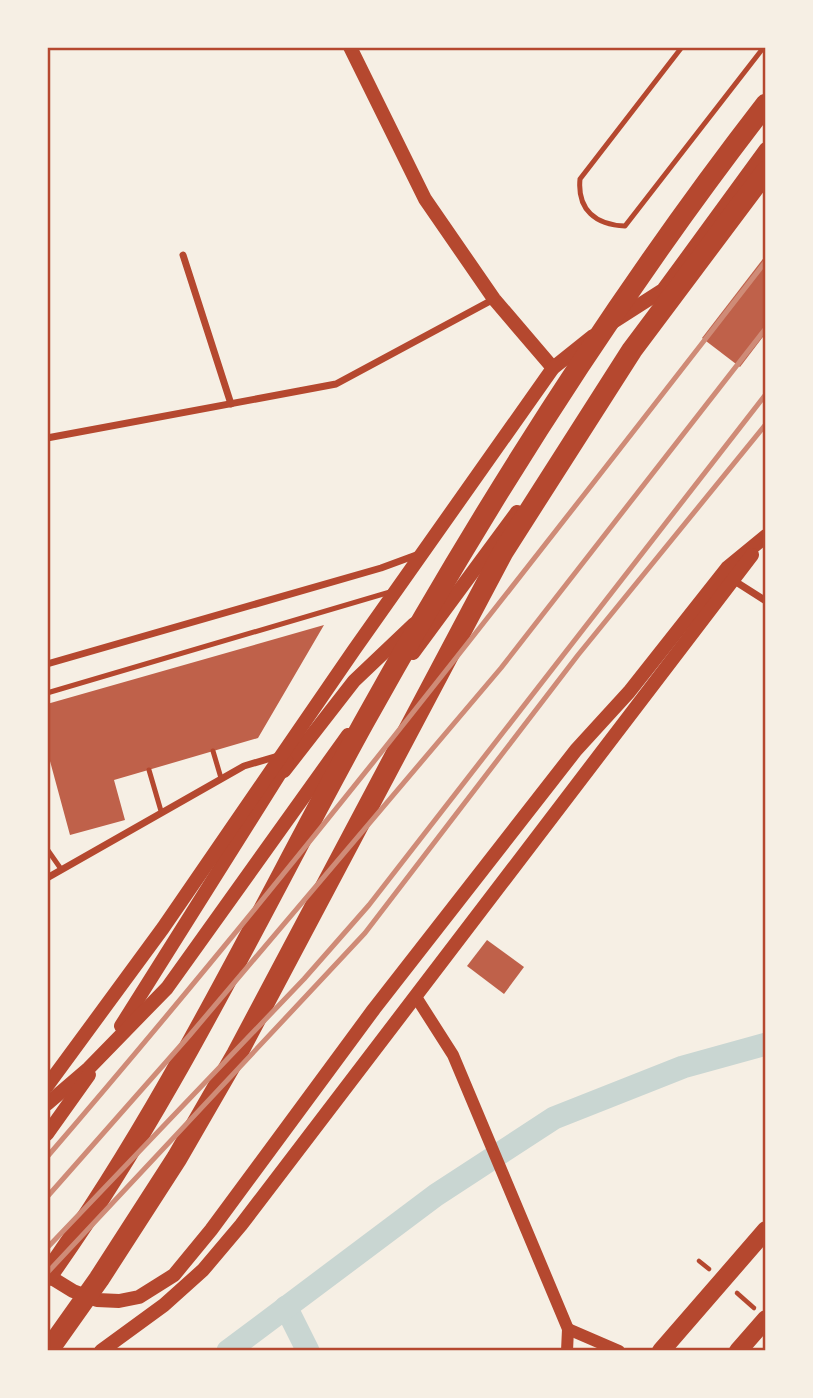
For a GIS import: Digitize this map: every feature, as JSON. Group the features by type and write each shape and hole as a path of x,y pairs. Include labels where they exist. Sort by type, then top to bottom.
{"highway":[{"path":"47,1275 119,1168 220,990 364,724 530,441 663,240 766,104"},
{"path":"48,1351 99,1279 177,1158 237,1054 502,552 632,349 766,171"}],"main road":[{"path":"350,47 425,199 494,299 553,368"},
{"path":"47,1104 131,1025 195,953 291,812 472,575 530,494 663,290 766,149"},
{"path":"47,1086 163,928 354,650 553,368 617,319 663,290"},
{"path":"47,1275 73,1291 97,1300 120,1301 139,1297 174,1275 211,1230 374,1009 576,750 629,692 727,568 766,536"},
{"path":"101,1351 163,1305 202,1270 284,1170 766,536"},
{"path":"265,798 354,681 416,622 472,575"},
{"path":"47,1134 131,1012 354,650"},
{"path":"661,1351 766,1230"},
{"path":"738,1351 766,1319"}],"street":[{"path":"183,255 231,404"},
{"path":"47,438 336,384 494,299"},
{"path":"47,664 381,568 424,552"},
{"path":"733,580 766,601"},
{"path":"47,878 221,778 244,766 281,755"},
{"path":"416,997 453,1055 568,1329 567,1351"},
{"path":"568,1329 579,1337 619,1351"}],"lane":[{"path":"682,47 580,179 579,190 584,208 607,226 625,226 764,47"},
{"path":"47,693 398,589"},
{"path":"213,751 221,778"},
{"path":"149,770 161,811"},
{"path":"47,849 61,869"}],"building":[{"path":"766,255 766,333 740,367 702,338"},
{"path":"324,625 258,738 114,780 125,820 70,835 47,750 47,704"},
{"path":"487,940 524,967 504,994 467,966"}],"waterway":[{"path":"228,1351 436,1195 554,1118 683,1067 766,1044"},
{"path":"286,1307 308,1351"}],"railway":[{"path":"47,1157 322,826 766,261"},
{"path":"47,1197 189,1036 501,668 766,328"},
{"path":"47,1248 304,979 369,905 766,394"},
{"path":"47,1273 365,933 578,655 766,424"}]}
